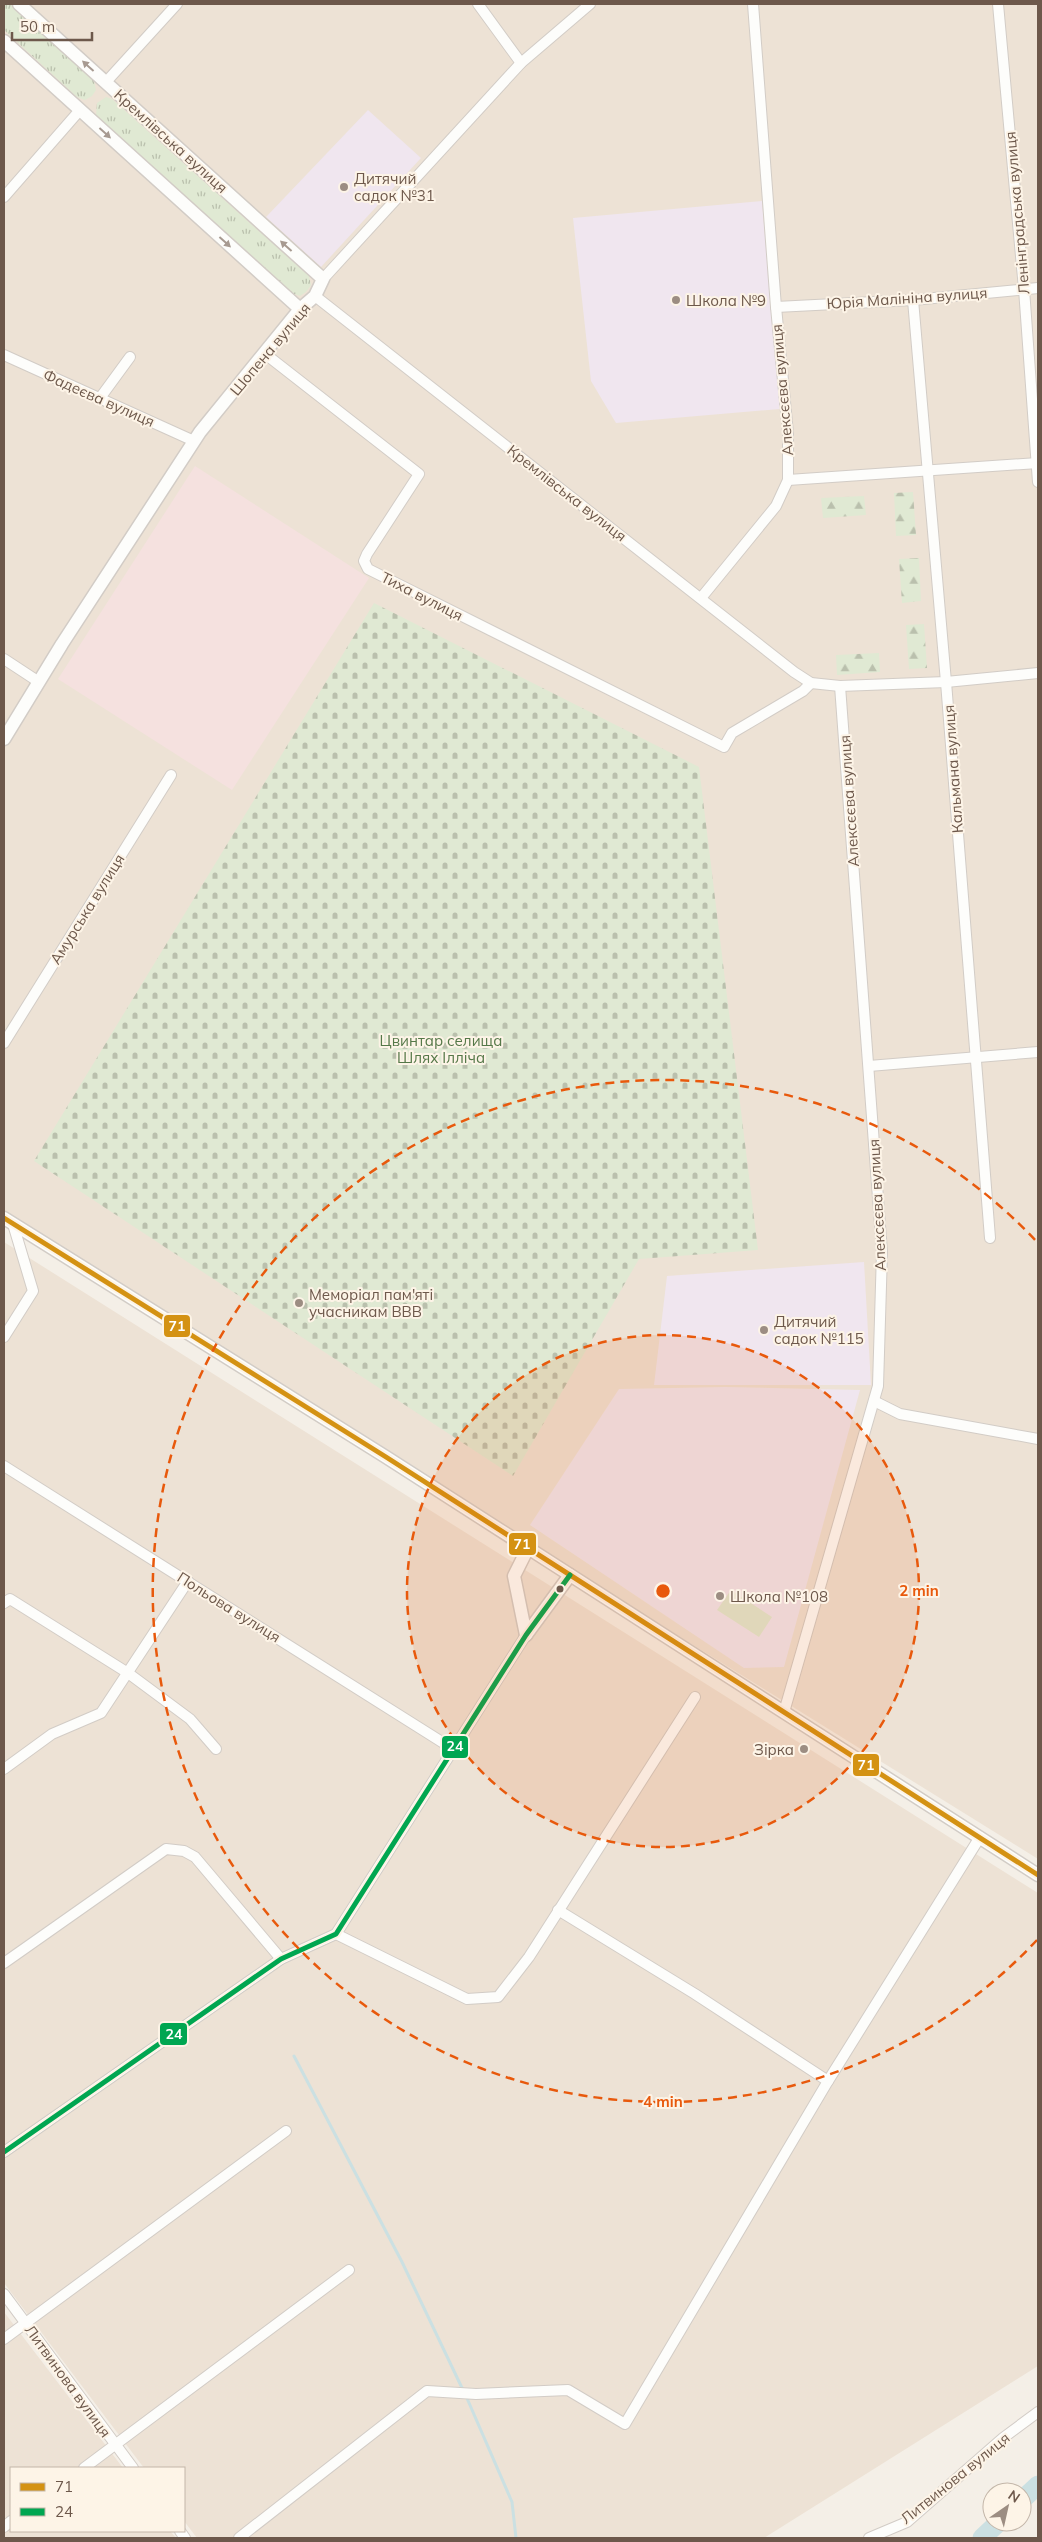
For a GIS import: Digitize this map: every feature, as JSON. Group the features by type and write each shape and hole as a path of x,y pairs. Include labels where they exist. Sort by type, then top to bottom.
{"street":[{"name":"Кремлівська вулиця","path":"19,4 323,278"},
{"path":"106,82 177,4"},
{"path":"478,4 521,63"},
{"name":"Шопена вулиця","path":"4,739 194,441 300,309 315,296 323,278 521,63 590,4"},
{"name":"Алексєєва вулиця","path":"701,598 776,506 788,480 788,433 776,307 753,4"},
{"name":"Ленінградська вулиця","path":"998,4 1024,289 1038,482"},
{"path":"4,41 300,309"},
{"path":"4,197 80,110"},
{"name":"Юрія Малініна вулиця","path":"776,307 912,300 1038,288"},
{"name":"Кремлівська вулиця","path":"315,296 794,672 815,685"},
{"name":"Кальмана вулиця","path":"912,300 946,682 990,1238"},
{"name":"Тиха вулиця","path":"264,353 418,474 367,554 364,562 368,569 724,747 732,733 803,690 815,685"},
{"name":"Фадеєва вулиця","path":"4,355 194,441"},
{"path":"100,398 130,357"},
{"path":"788,480 1038,463"},
{"path":"4,659 39,682"},
{"path":"815,685 840,686 946,682 1038,673"},
{"name":"Алексєєва вулиця","path":"784,1712 878,1386 882,1252 840,686"},
{"name":"Амурська вулиця","path":"4,1042 171,775"},
{"path":"869,1066 1038,1052"},
{"path":"4,1337 33,1290 8,1221"},
{"path":"8,1221 528,1548 1038,1875"},
{"path":"874,1401 900,1414 1038,1439"},
{"name":"Польова вулиця","path":"4,1466 453,1749"},
{"path":"526,1636 514,1576 528,1548"},
{"path":"4,2152 281,1959 336,1934 526,1636 570,1575"},
{"path":"4,1769 52,1734 101,1713 188,1581"},
{"path":"4,1603 10,1599 128,1673 190,1719 216,1749"},
{"path":"336,1934 466,1999 498,1997 529,1957 695,1696"},
{"path":"239,2538 427,2392 476,2394 568,2390 625,2424 828,2081 980,1837"},
{"path":"4,1963 166,1849 184,1851 195,1857 281,1959"},
{"path":"558,1910 695,1994 828,2081"},
{"path":"4,2339 286,2131"},
{"path":"85,2467 349,2270"},
{"name":"Литвинова вулиця","path":"4,2294 132,2467"},
{"name":"Литвинова вулиця","path":"869,2538 907,2522 1003,2438 1038,2412"}],"shaded area":[{"path":"4,4 1038,4 1038,1859 4,1217"},
{"name":"Дитячий садок №31","path":"368,110 421,158 321,267 266,217"},
{"name":"Школа №9","path":"762,201 780,409 616,423 591,381 573,218"},
{"path":"195,466 369,578 232,790 58,679"},
{"path":"4,1242 1038,1893 1038,2366 764,2538 197,2538 185,2522 185,2467 143,2467 4,2283"},
{"name":"Дитячий садок №115","path":"864,1262 871,1385 654,1385 667,1276"},
{"name":"Школа №108","path":"725,1387 860,1390 784,1667 744,1668 530,1525 619,1389"},
{"path":"4,2312 122,2467 10,2467 10,2532 171,2532 176,2538 4,2538"}],"green space":[{"path":"4,4 10,4 94,81 96,90 92,96 85,100 77,97 4,30"},
{"path":"106,97 112,99 309,276 311,285 306,292 300,296 294,294 96,115 97,103"},
{"path":"913,492 916,535 896,536 894,493"},
{"path":"864,496 866,515 823,518 821,498"},
{"path":"919,558 921,601 902,603 899,559"},
{"name":"Цвинтар селища Шлях Ілліча","path":"374,603 699,767 758,1250 639,1259 513,1476 34,1161"},
{"path":"924,624 927,668 909,669 906,625"},
{"path":"879,653 880,672 837,675 836,655"},
{"path":"731,1590 772,1617 759,1637 717,1610"}],"waterway":[{"path":"294,2056 402,2262 463,2390"},
{"path":"466,2396 512,2502 516,2538"},
{"path":"1032,2491 1038,2485"},
{"path":"982,2538 988,2532"}],"transit line":[{"name":"71","path":"4,1218 386,1457 1038,1875"},
{"name":"24","path":"4,2152 281,1959 336,1934 526,1635 570,1575"}],"place":[{"name":"Дитячий садок №31","path":"344,187"},
{"name":"Школа №9","path":"676,300"},
{"name":"Меморіал пам'яті учасникам ВВВ","path":"299,1303"},
{"name":"Дитячий садок №115","path":"764,1330"},
{"name":"Школа №108","path":"720,1596"},
{"name":"Зірка","path":"804,1749"}]}
